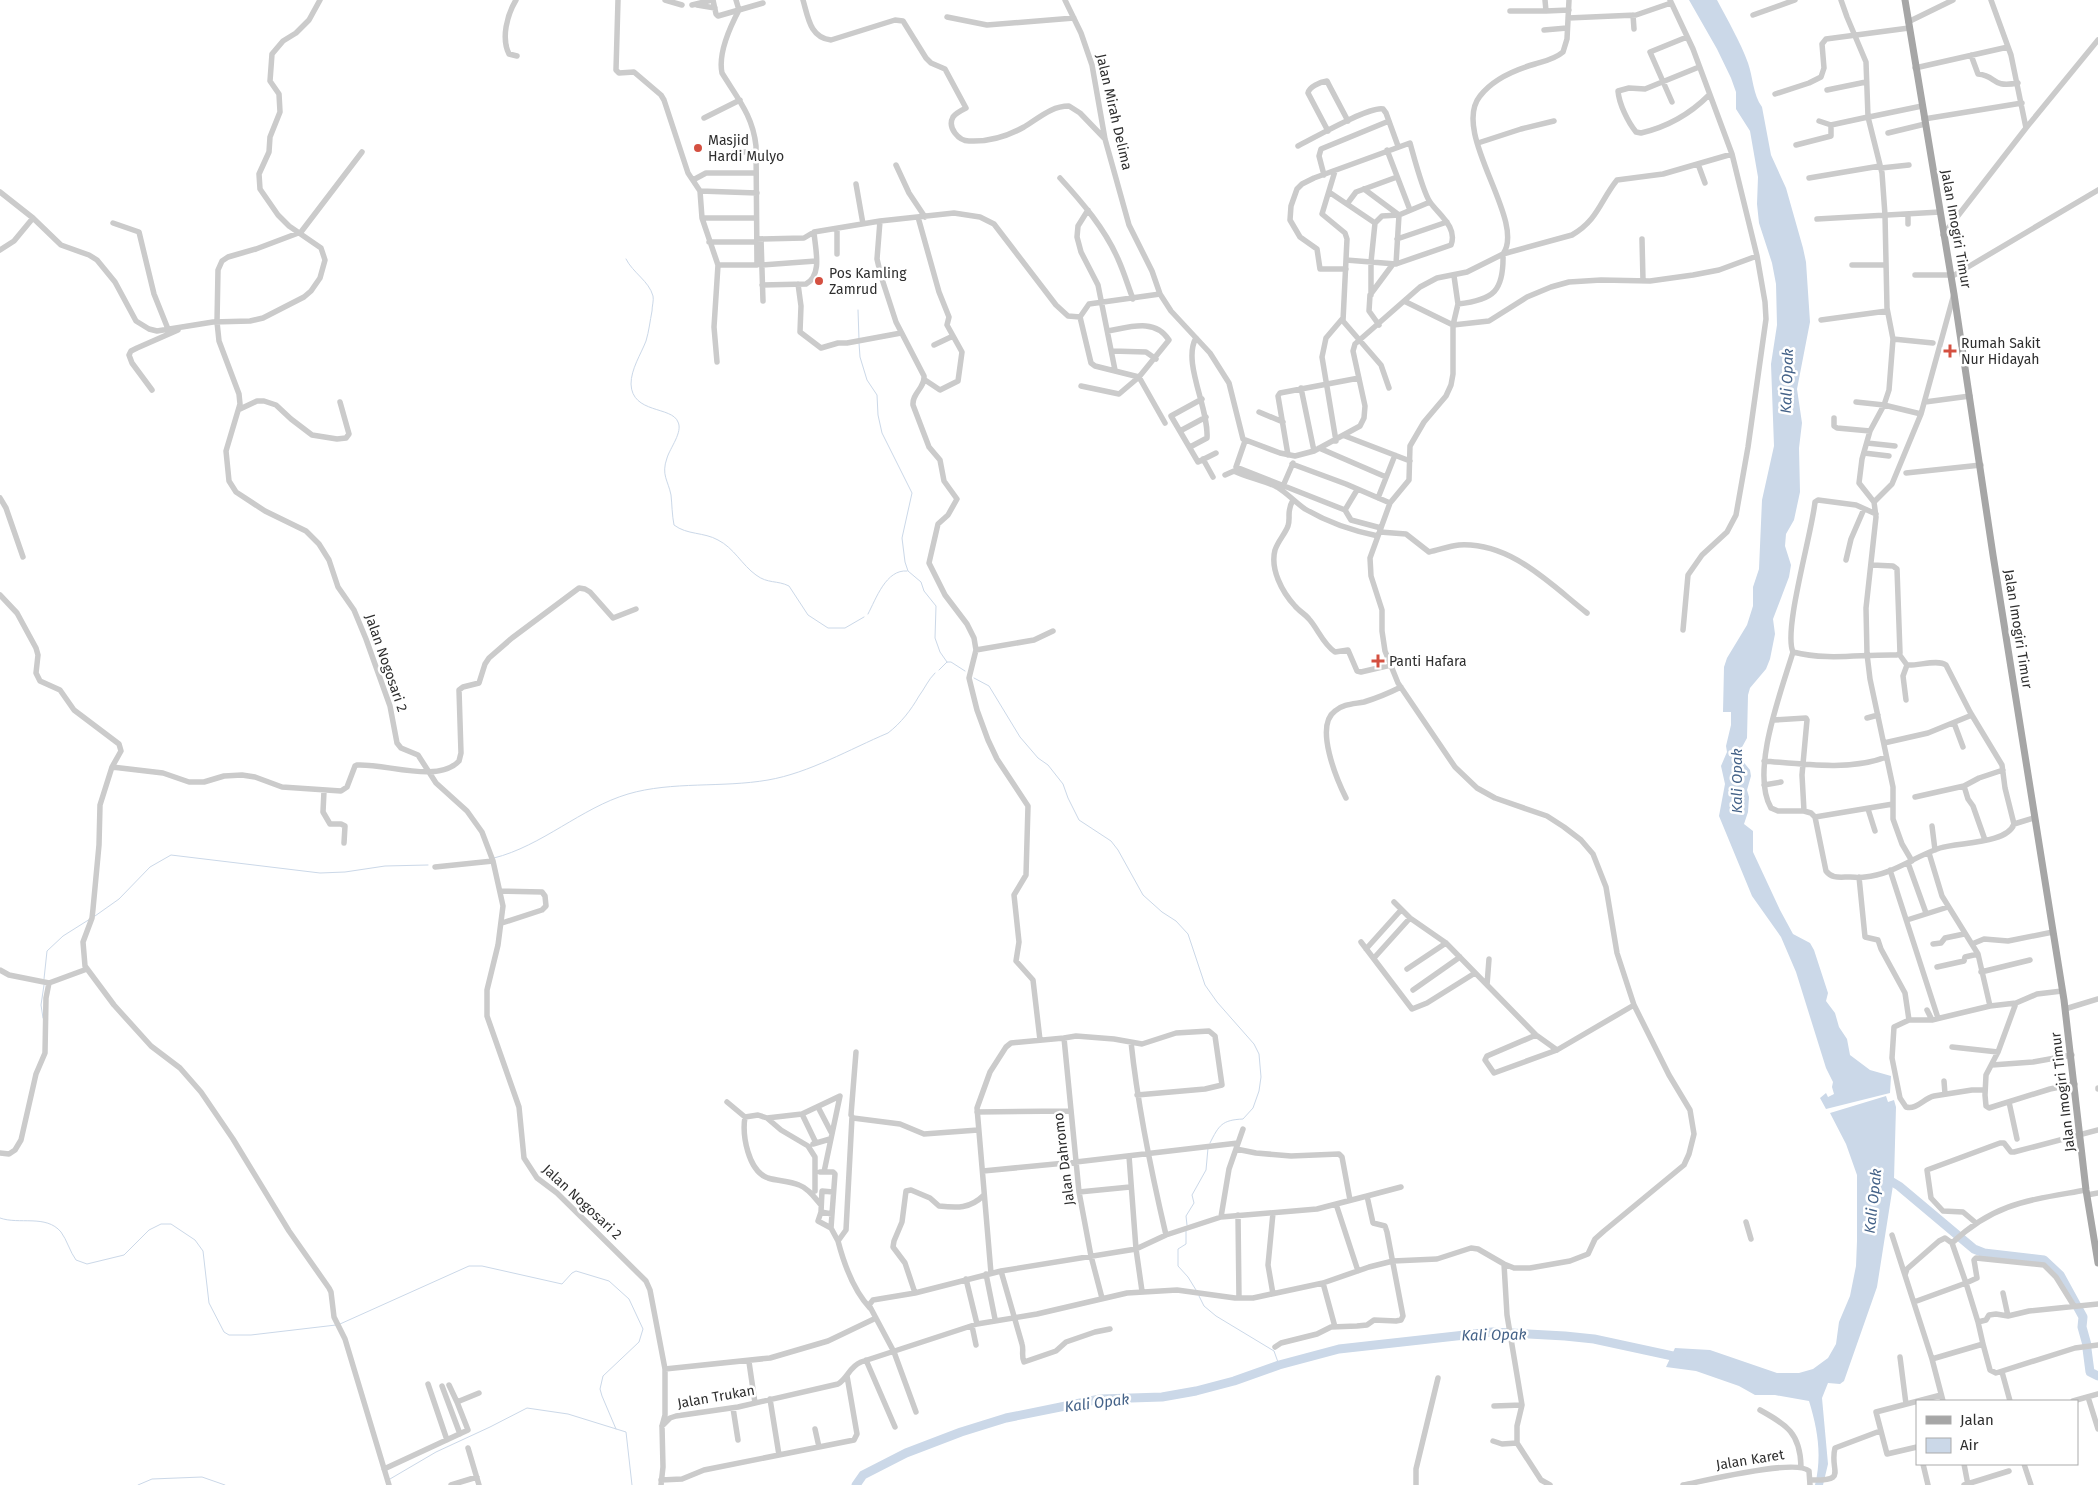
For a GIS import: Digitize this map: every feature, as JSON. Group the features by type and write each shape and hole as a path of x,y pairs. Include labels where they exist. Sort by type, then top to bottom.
{"main road":[{"name":"Jalan Imogiri Timur","path":"1905,0 1940,212 1947,276 1954,294 2065,1009 2087,1192 2096,1231 2098,1263"}],"street":[{"path":"0,192 33,218 61,245 89,255 97,260 115,282 129,309 141,325 152,331 217,322 250,321 263,318 292,304 311,291 322,276 325,260 321,248 278,215 260,190 259,174 269,152 270,137 280,112 279,94 270,81 272,54 283,41 296,33 310,20 320,0"},
{"path":"516,0 507,22 506,41 509,54 517,56"},
{"path":"618,0 616,70 619,73 634,72 661,95 688,173 700,192 702,218 718,265 714,327 717,362"},
{"path":"665,0 682,6"},
{"path":"715,8 694,5 712,0 715,8 718,16 763,3"},
{"path":"736,0 739,10 721,64 722,73 750,117 754,130 757,192 756,218 763,301"},
{"path":"803,0 812,28 819,37 825,39 831,40 895,20 903,21 926,58 931,63 945,69 964,102 966,108 955,115 952,121 955,135 961,140 975,141 1000,137 1025,126 1054,108 1069,106 1080,113 1104,139"},
{"name":"Jalan Mirah Delima","path":"1066,0 1092,64 1104,139 1129,225 1152,271 1160,294 1171,311 1216,362 1229,382 1244,440"},
{"path":"1544,0 1546,11"},
{"path":"1458,304 1476,302 1491,294 1503,276 1503,254 1507,242 1506,225 1497,193 1478,143 1472,120 1478,98 1498,79 1523,67 1560,55 1565,48 1569,0"},
{"path":"1753,15 1795,0"},
{"path":"1841,0 1866,62 1869,117 1880,167 1885,215 1887,312 1893,339 1889,390 1884,405 1870,431 1862,460 1859,485 1874,502 1876,514 1866,608 1867,654 1870,679 1893,787 1893,819 1910,862 1926,913"},
{"path":"1775,94 1809,83 1824,73 1821,51 1824,40 1908,25 1954,0"},
{"path":"1991,0 2008,47 2018,83 2026,128"},
{"path":"1568,18 1633,15 1671,2 1687,37 1732,154 1757,256 1766,319 1748,447 1736,515 1727,532 1702,555 1688,575 1683,630"},
{"path":"1510,11 1568,10"},
{"path":"1633,15 1634,29"},
{"path":"946,17 987,25 1074,18"},
{"path":"1544,30 1567,28"},
{"path":"1672,102 1650,52 1687,37"},
{"path":"1943,234 2098,40"},
{"path":"1915,68 2008,47"},
{"path":"1971,55 1978,74 1986,75 2001,85 2018,83"},
{"path":"1699,68 1645,89 1629,88 1618,91 1619,97 1636,132 1647,132 1678,119 1696,108 1709,95"},
{"path":"1328,131 1308,94 1311,88 1323,82 1327,81 1348,121"},
{"path":"1827,90 1866,82"},
{"path":"704,118 740,100"},
{"path":"1888,133 1924,121 2022,103"},
{"path":"1819,120 1831,125 1922,106"},
{"path":"1298,146 1378,108 1385,111 1398,146"},
{"path":"1324,175 1319,156 1321,149 1389,120"},
{"path":"1478,143 1554,121"},
{"path":"1796,145 1831,136 1831,125"},
{"path":"1346,260 1395,264 1451,244 1453,238 1447,222 1441,212 1430,202 1410,143 1304,182 1297,190 1291,206 1290,223 1300,237 1317,249 1320,268 1346,269"},
{"path":"1387,150 1410,210"},
{"path":"301,232 362,152"},
{"path":"734,152 756,152"},
{"path":"1380,532 1351,520 1345,510 1236,468 1244,440 1294,456 1317,449 1345,436 1360,426 1364,418 1359,378 1352,351 1354,346 1404,301 1428,283 1437,278 1467,272 1503,254 1580,230 1596,214 1617,180 1663,174 1732,154"},
{"path":"1698,164 1705,183"},
{"path":"880,221 877,250 878,268 901,333 923,372 925,380 940,390 958,381 962,352 947,325 948,317 939,292 922,217 896,165"},
{"path":"1810,178 1880,167 1909,165"},
{"path":"1335,171 1322,214 1346,236 1344,324 1381,365 1389,388"},
{"path":"693,180 706,173 756,173"},
{"path":"1347,204 1356,192 1397,177"},
{"path":"1060,178 1088,210 1118,257 1133,299"},
{"path":"856,184 863,224"},
{"path":"1364,189 1399,215"},
{"path":"1915,275 1947,276 2098,190"},
{"path":"700,192 757,192"},
{"path":"1328,192 1375,223"},
{"path":"1379,324 1369,311 1375,223 1382,216 1399,215 1430,202"},
{"path":"1088,210 1078,226 1077,237 1081,252 1096,280 1115,370"},
{"path":"1817,219 1940,212"},
{"path":"709,242 804,238 814,232 837,228 954,213 986,219 994,224 1056,304 1068,316 1080,318"},
{"path":"1908,214 1908,224"},
{"path":"1371,295 1395,264 1399,215"},
{"path":"0,250 14,241 33,218"},
{"path":"702,218 756,218"},
{"path":"1398,238 1447,222"},
{"path":"113,223 139,232 154,294 168,329"},
{"path":"837,228 837,254"},
{"name":"Jalan Nogosari 2","path":"301,232 222,261 218,270 217,322 219,341 239,394 240,410 226,451 227,474 232,487 265,511 306,531 319,544 329,560 338,587 354,610 366,639 390,706 397,742 401,748 418,755 427,772 443,790 471,815 482,832 493,861 503,906 502,923 487,990 487,1016 519,1107 524,1158 537,1178 557,1193 646,1280 650,1290 665,1369 665,1415 662,1426"},
{"path":"762,285 806,284 814,278 816,261 814,232"},
{"path":"1642,239 1643,280"},
{"path":"1404,301 1453,325 1489,322 1527,297 1569,282 1650,281 1706,273 1757,256"},
{"path":"718,265 760,265 816,261"},
{"path":"1852,265 1885,265"},
{"path":"662,1426 663,1467 661,1483 682,1479 704,1470 854,1440 856,1438 852,1400 847,1376 854,1365 995,1319 1013,1318 1142,1291 1177,1290 1252,1298 1323,1283 1393,1261 1437,1259 1470,1248 1478,1249 1514,1268 1530,1268 1570,1261 1585,1257 1595,1239 1678,1171 1687,1159 1694,1134 1690,1110 1669,1075 1634,1005 1617,953 1606,887 1598,864 1581,840 1547,816 1513,806 1477,788 1450,761 1401,687 1385,651 1380,602 1370,568 1370,558 1390,503 1409,480 1410,446 1414,437 1446,396 1453,380 1453,325 1458,304 1454,276"},
{"path":"798,284 801,306 800,332 820,348 838,343 901,333"},
{"path":"1160,294 1102,304 1089,304 1080,318 1090,363 1095,366 1139,377 1165,423"},
{"path":"1874,502 1892,484 1918,412 1925,402 1954,294"},
{"path":"1821,320 1887,312"},
{"path":"1336,441 1322,357 1325,342 1343,317"},
{"path":"1081,386 1119,394 1156,359 1169,340 1160,330 1152,326 1138,325 1108,331"},
{"path":"152,390 132,363 129,355 131,351 185,326"},
{"path":"934,346 953,336"},
{"path":"1190,447 1207,438 1206,417 1193,366 1191,346 1196,338"},
{"path":"1893,339 1933,343"},
{"path":"1112,351 1146,352 1156,359"},
{"path":"1288,455 1278,394 1359,378"},
{"path":"925,380 913,397 913,405 929,447 940,460 944,481 957,499 948,516 938,524 929,563 945,595 967,624 975,642 976,650 969,678 977,710 997,758 1028,806 1026,875 1014,895 1019,942 1016,961 1033,980 1040,1040"},
{"path":"1301,388 1317,449"},
{"path":"1925,402 1970,396"},
{"path":"1202,399 1171,416 1198,462 1216,453"},
{"path":"240,410 261,400 272,403 309,434 340,440 346,438 349,434 340,402"},
{"path":"1856,402 1918,412"},
{"path":"1259,412 1283,422"},
{"path":"1180,432 1206,417"},
{"path":"1834,418 1834,426 1837,428 1870,431"},
{"path":"1345,436 1410,461"},
{"path":"1867,443 1895,446"},
{"path":"1317,449 1386,477"},
{"path":"1864,453 1888,456"},
{"path":"1378,498 1395,455"},
{"path":"1283,486 1294,456"},
{"path":"1203,460 1213,477"},
{"path":"1292,464 1390,503"},
{"path":"1906,473 1981,465"},
{"path":"1225,475 1234,471 1277,488 1306,509 1337,524 1380,532 1406,534 1429,552 1444,547 1462,545 1505,553 1520,561 1587,613"},
{"path":"1345,510 1357,490"},
{"path":"0,498 6,508 23,557"},
{"path":"1292,500 1288,513 1288,526 1276,547 1274,555 1281,586 1294,605 1310,620 1328,646 1335,652 1349,651 1357,671 1361,672 1391,665"},
{"path":"1876,514 1846,504 1818,500 1815,502 1791,624 1790,643 1793,652 1764,761 1764,785 1767,801 1771,808 1778,811 1804,811 1811,813 1815,817 1826,871 1834,877 1866,877 1890,870 1935,850 2007,834 2014,824 2034,818"},
{"path":"1846,560 1851,539 1865,510"},
{"path":"1872,565 1893,566 1897,569 1899,654 1907,665 1918,666 1944,663 1972,715 2002,764 2004,788 2014,824"},
{"path":"112,767 163,773 196,783 233,775 250,775 282,786 324,791 341,791 345,789 355,766 358,765 373,764 427,772 448,768 459,760 462,747 459,690 478,683 485,664 512,638 579,588 590,592 613,618 636,609"},
{"path":"0,594 17,613 36,648 38,655 36,674 40,681 60,690 74,710 119,744 121,752 112,767 100,805 100,831 93,910 83,942 87,970 114,1005 151,1046 180,1068 201,1092 233,1138 289,1230 329,1288 334,1317 346,1339 389,1485"},
{"path":"976,650 1034,640 1053,631"},
{"path":"1793,652 1827,658 1867,654 1899,654"},
{"path":"1906,700 1903,676 1907,665"},
{"path":"1346,798 1333,773 1330,762 1327,724 1329,717 1343,706 1380,697 1401,687"},
{"path":"1866,718 1878,715"},
{"path":"1884,743 1928,733 1972,715"},
{"path":"1774,720 1806,718 1807,720 1802,764 1804,811"},
{"path":"1954,723 1962,747"},
{"path":"1764,761 1802,764 1868,763 1886,757"},
{"path":"1915,797 1964,786 1979,778 2003,770"},
{"path":"1764,785 1781,782"},
{"path":"1964,786 1985,840"},
{"path":"324,791 323,812 330,824 345,826 344,843"},
{"path":"1815,817 1893,804"},
{"path":"1868,809 1875,831"},
{"path":"1932,826 1935,850"},
{"path":"1929,853 1938,887 1964,934 1978,954 1990,1006"},
{"path":"435,867 493,861"},
{"path":"1890,870 1907,920 1935,1019"},
{"path":"1859,877 1865,936 1867,939 1876,938 1878,940 1881,949 1906,993 1909,1020"},
{"path":"501,891 542,892 545,896 546,906 542,910 502,923"},
{"path":"1394,902 1410,918 1446,943 1536,1035 1557,1050"},
{"path":"1907,920 1948,906"},
{"path":"1366,949 1401,910"},
{"path":"1374,958 1410,918"},
{"path":"1972,944 1984,939 2008,940 2053,932"},
{"path":"1933,944 1941,943 1945,938 1964,934"},
{"path":"1361,942 1412,1008 1427,1003 1475,973"},
{"path":"1407,969 1446,943"},
{"path":"1937,967 1964,961 1965,957 1978,954"},
{"path":"1413,990 1460,957"},
{"path":"1487,985 1489,960"},
{"path":"1981,972 2030,960"},
{"path":"0,970 9,975 48,984 87,970"},
{"path":"0,1154 9,1154 15,1150 21,1140 36,1074 45,1053 48,984"},
{"path":"1985,1090 1972,1090 1929,1097 1909,1109 1906,1107 1900,1098 1892,1058 1893,1031 1896,1025 1909,1020 1935,1019 1990,1006 2016,1003 2037,994 2062,991"},
{"path":"2065,1009 2098,999"},
{"path":"2016,1003 1998,1052 1986,1075 1985,1090 1988,1107 2050,1089 2075,1084"},
{"path":"1536,1035 1487,1056 1485,1060 1494,1073 1557,1050 1634,1005"},
{"path":"1927,1010 1935,1019"},
{"path":"995,1319 988,1274 983,1171 977,1112 990,1072 1006,1047 1011,1043 1082,1036 1142,1044 1176,1033 1209,1031 1218,1041 1223,1082 1220,1085 1137,1095"},
{"name":"Jalan Dahromo","path":"1064,1038 1079,1192 1091,1256 1102,1298"},
{"path":"1131,1042 1137,1095 1147,1153 1166,1235"},
{"path":"1952,1047 1998,1052"},
{"path":"838,1241 846,1230 856,1052"},
{"path":"1992,1065 2072,1055"},
{"path":"1944,1081 1945,1094"},
{"path":"727,1102 745,1117 758,1116 767,1118 802,1114 840,1096 831,1131 824,1172"},
{"path":"2009,1102 2018,1139"},
{"path":"818,1108 831,1131"},
{"path":"977,1112 1070,1111"},
{"path":"802,1114 816,1143"},
{"path":"745,1117 744,1138 747,1150 760,1173 767,1178 800,1185 807,1190 821,1209 832,1214"},
{"path":"852,1117 900,1124 924,1134 978,1130"},
{"path":"767,1118 808,1146 815,1156 815,1191"},
{"path":"1221,1217 1226,1180 1243,1129"},
{"path":"1976,1223 1963,1212 1943,1211 1934,1203 1931,1198 1926,1170 2002,1142 2011,1152 2014,1152 2098,1130"},
{"path":"808,1146 816,1143 831,1131"},
{"path":"983,1171 1238,1143"},
{"path":"1236,1150 1291,1156 1339,1154 1342,1157 1350,1200"},
{"path":"1128,1156 1136,1248 1142,1291"},
{"path":"816,1172 833,1172 835,1174 831,1228 853,1281 864,1301 872,1310"},
{"path":"1079,1192 1130,1187"},
{"path":"916,1412 894,1352 870,1305 873,1300 915,1293 1001,1271 1136,1248 1166,1235 1221,1217 1317,1209 1401,1187"},
{"path":"807,1190 833,1192"},
{"path":"915,1293 905,1263 893,1247 903,1217 906,1191 911,1190 930,1198 939,1206 960,1208 970,1205 984,1195"},
{"path":"822,1191 818,1221 831,1228"},
{"path":"1953,1241 1962,1232 2000,1209 2020,1202 2087,1192 2098,1193"},
{"path":"1275,1347 1281,1343 1320,1333 1328,1327 1366,1325 1378,1320 1402,1320 1403,1316 1386,1229 1383,1225 1374,1223 1367,1196"},
{"path":"1336,1204 1358,1272"},
{"path":"1273,1294 1268,1265 1274,1213"},
{"path":"1238,1215 1238,1298"},
{"path":"1746,1222 1751,1239"},
{"path":"1892,1235 1932,1359 1942,1398"},
{"path":"1905,1275 1907,1269 1939,1240 1945,1238 1953,1241"},
{"path":"1953,1241 1978,1322 1990,1370 1996,1373 2002,1372 2075,1348 2098,1345"},
{"path":"1914,1302 1977,1278 1974,1260 1976,1258 2044,1265 2056,1278 2075,1306"},
{"path":"1504,1264 1507,1315 1522,1405 1517,1426 1517,1443 1541,1480 1550,1485"},
{"path":"1001,1271 1013,1318 1023,1346 1022,1358 1024,1362 1056,1351 1066,1342 1110,1329"},
{"path":"966,1280 976,1345"},
{"path":"1323,1283 1335,1327"},
{"path":"2003,1293 2008,1316"},
{"path":"1978,1322 1996,1314 2008,1316 2029,1311 2098,1304"},
{"path":"665,1369 749,1362 770,1358 828,1341 876,1318"},
{"path":"1932,1359 1983,1344"},
{"path":"1900,1357 1906,1404"},
{"path":"866,1360 895,1427"},
{"path":"749,1362 755,1403"},
{"path":"2002,1372 2010,1400"},
{"name":"Jalan Trukan","path":"662,1426 670,1418 676,1416 733,1408 835,1385 847,1376"},
{"path":"1416,1485 1416,1469 1438,1378"},
{"path":"428,1384 447,1440"},
{"path":"385,1471 468,1429 449,1385"},
{"path":"442,1386 460,1434"},
{"path":"457,1402 479,1393"},
{"path":"2076,1400 2098,1394"},
{"path":"2088,1397 2098,1429"},
{"path":"770,1399 779,1455"},
{"path":"1916,1402 1877,1410 1876,1414 1887,1454 1916,1447"},
{"path":"1494,1406 1522,1405"},
{"path":"733,1408 738,1440"},
{"path":"1760,1410 1781,1421 1794,1434 1799,1444 1801,1466"},
{"path":"815,1429 819,1447"},
{"path":"1813,1482 1833,1478 1836,1472 1835,1448 1880,1431"},
{"path":"1493,1441 1502,1444 1517,1443"},
{"path":"468,1448 479,1485"},
{"path":"1923,1465 1927,1485"},
{"path":"1964,1465 1966,1485 2010,1471"},
{"path":"2024,1465 2031,1485"},
{"name":"Jalan Karet","path":"1683,1485 1757,1470 1801,1466 1809,1471 1813,1482"},
{"path":"451,1485 477,1477"}],"water":[{"path":"1689,0 1717,0 1734,31 1750,68 1757,97 1762,107 1771,155 1786,188 1806,262 1810,322 1797,389 1802,423 1799,448 1800,492 1794,520 1786,534 1785,546 1791,565 1789,577 1773,619 1775,634 1770,659 1766,669 1750,688 1748,695 1747,738 1741,749 1741,759 1750,770 1751,776 1747,790 1749,797 1748,812 1744,824 1753,831 1753,852 1780,910 1793,934 1810,943 1814,950 1828,993 1826,1001 1835,1013 1839,1027 1847,1039 1850,1055 1870,1070 1891,1076 1890,1093 1826,1109 1820,1098 1826,1093 1828,1097 1834,1094 1833,1082 1826,1068 1796,972 1781,937 1752,896 1719,816 1725,784 1721,766 1727,752 1726,746 1731,725 1731,712 1723,712 1724,667 1727,658 1747,625 1753,606 1753,587 1759,569 1762,500 1774,446 1771,364 1777,325 1776,284 1772,263 1759,223 1757,204 1758,177 1750,131 1736,109 1736,92 1731,78"},
{"path":"1886,1096 1888,1102 1894,1100 1896,1107 1894,1179 1877,1287 1844,1381 1840,1384 1828,1383 1822,1398 1828,1464 1823,1485 1815,1485 1819,1453 1815,1422 1809,1401 1775,1395 1755,1395 1739,1386 1696,1371 1666,1367 1675,1348 1710,1350 1777,1373 1799,1373 1813,1369 1828,1358 1836,1344 1839,1322 1850,1296 1856,1266 1857,1241 1857,1175 1846,1144 1830,1113"}],"waterway":[{"path":"626,259 648,286 653,298 647,337 631,378 633,394 645,405 674,417 679,426 678,435 665,464 674,525 684,530 713,537 729,547 756,575 765,580 789,586 808,615 828,628 845,628 864,617"},
{"path":"858,310 859,339"},
{"path":"859,343 860,357 867,380 877,395 878,415 882,433 912,493 902,538 905,562 908,571 921,582 924,591 936,606 935,638 940,652 947,662"},
{"path":"868,614 878,593 888,580 893,575 907,571"},
{"path":"939,670 947,662 951,662 965,671"},
{"path":"494,858 529,845 594,808 628,794 662,787 733,784 768,780 799,772 829,760 888,733 913,706 935,673"},
{"path":"974,678 989,686 1020,737 1038,758 1048,765 1063,784 1079,820 1111,841 1143,895 1162,912 1176,921 1188,934 1205,985 1217,1002 1254,1044 1259,1054 1261,1077 1259,1091 1253,1108 1243,1119 1226,1122 1222,1125 1210,1143"},
{"path":"95,916 119,899 150,867 171,855 320,873 345,872 385,866 428,865"},
{"path":"44,979 47,951 63,936 90,919"},
{"path":"43,1018 41,1005 44,985"},
{"path":"1187,1225 1186,1216 1194,1203 1192,1195 1206,1170 1208,1148"},
{"path":"1884,1177 1899,1186 1974,1249 1984,1253 2044,1260 2060,1275 2083,1317 2082,1327 2087,1345"},
{"path":"0,1218 48,1223 61,1232 76,1260 87,1264 124,1255 149,1230 161,1224 171,1224 195,1240 203,1251 209,1303 224,1332 229,1335 251,1335 336,1325"},
{"path":"1186,1230 1186,1244 1178,1249 1178,1266 1196,1290"},
{"path":"340,1324 469,1266 482,1266 562,1284 576,1271 609,1281 629,1299 643,1329 639,1342 603,1376 600,1389 616,1429"},
{"path":"1199,1296 1204,1306 1216,1316 1274,1351 1279,1365"},
{"name":"Kali Opak","path":"856,1485 863,1475 906,1453 961,1432 1006,1418 1100,1399 1162,1397 1196,1391 1234,1381 1279,1365 1339,1349 1492,1332 1594,1339 1682,1358"},
{"path":"2087,1349 2090,1372 2098,1376"},
{"path":"390,1479 436,1452 527,1408 568,1414 626,1432 632,1485"},
{"path":"138,1485 152,1479 202,1477 225,1485"}],"place":[{"name":"Masjid Hardi Mulyo","path":"698,148"},
{"name":"Pos Kamling Zamrud","path":"819,281"},
{"name":"Rumah Sakit Nur Hidayah","path":"1950,351"},
{"name":"Panti Hafara","path":"1378,661"}]}
